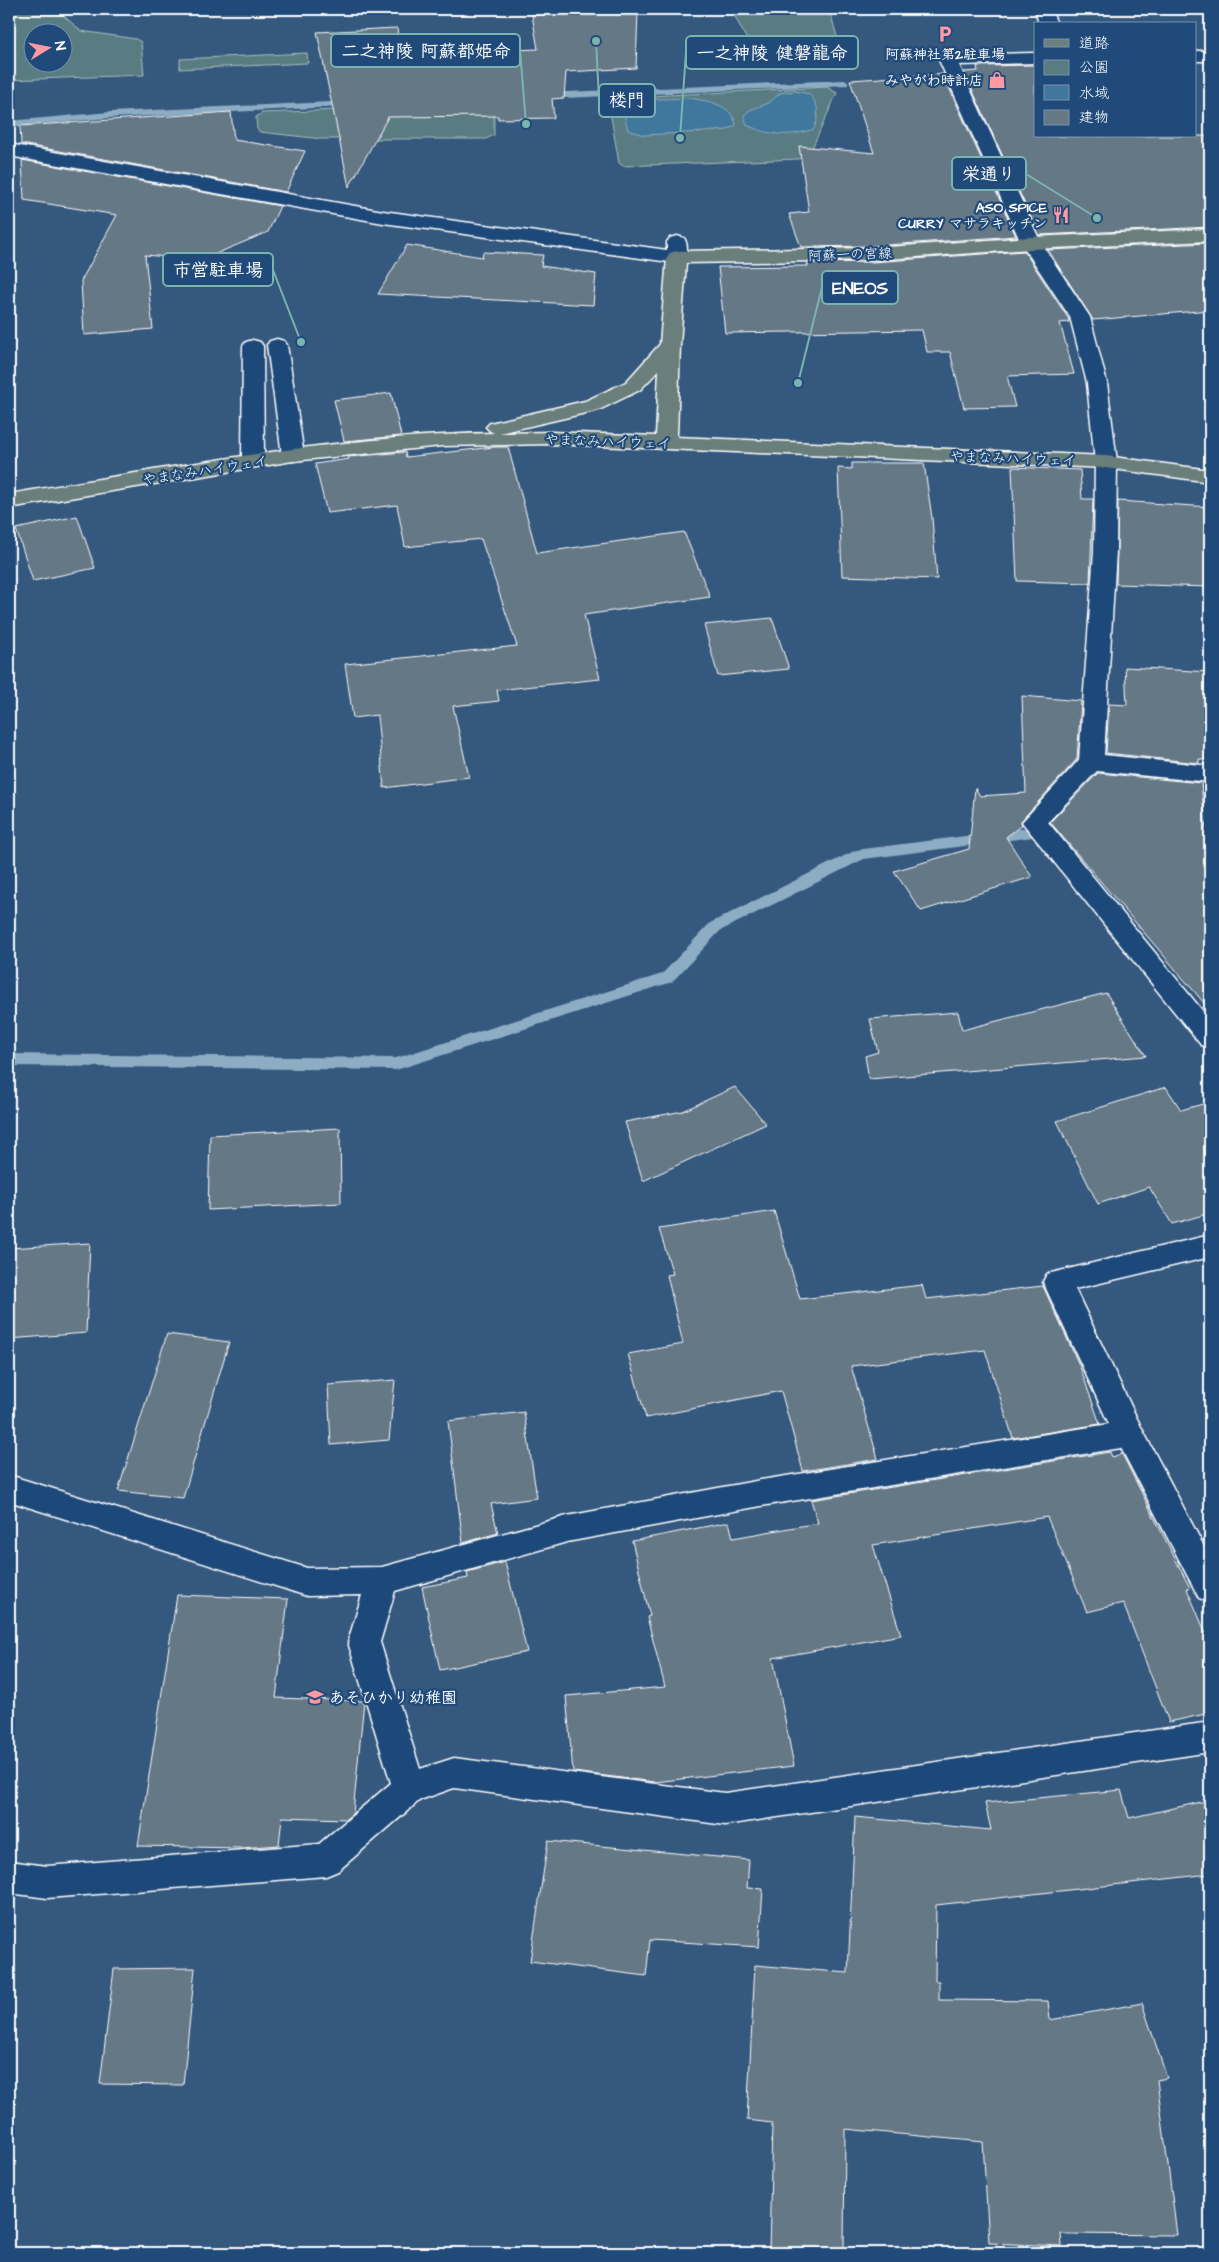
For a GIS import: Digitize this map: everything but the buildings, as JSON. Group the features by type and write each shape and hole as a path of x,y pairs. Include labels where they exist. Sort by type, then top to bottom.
{"main road":[{"name":"阿蘇一の宮線","path":"677,249 873,254 1031,243 1210,235"},
{"path":"666,444 670,345 677,249"},
{"path":"442,440 592,406 633,386 670,345"},
{"name":"やまなみハイウェイ","path":"9,502 253,461 442,440 551,438 1106,462 1210,476"}],"street":[{"path":"1043,9 1047,22"},
{"path":"1196,56 1210,56"},
{"path":"1034,58 948,60 1031,243 1080,317 1097,383 1106,462 1105,551 1091,762 1034,822 1210,1038"},
{"path":"9,150 383,217 677,249"},
{"path":"277,345 293,456"},
{"path":"253,346 253,461"},
{"path":"1091,762 1210,774"},
{"path":"1210,1246 1057,1282 1130,1434 1210,1588"},
{"path":"9,1488 308,1582 382,1581 567,1529 761,1493 1130,1434"},
{"path":"382,1581 364,1642 409,1788"},
{"path":"9,1877 47,1882 326,1860 409,1788 454,1773 725,1809 1210,1737"}],"green space":[{"path":"9,9 56,9 71,22 22,22 22,72 72,72 72,23 81,31 136,39 141,42 144,75 9,80"},
{"path":"731,9 829,9 838,40 831,44 752,43 746,38"},
{"path":"307,53 308,63 180,69 180,59"},
{"path":"827,87 837,93 809,155 798,159 623,166 619,163 608,100 611,98"},
{"path":"488,104 494,107 494,135 486,139 322,139 260,132 257,129 256,117 262,113"}],"water":[{"path":"795,91 809,94 817,107 818,115 814,129 805,132 780,134 755,129 747,125 744,115 750,110 769,103 780,93"},
{"path":"689,98 711,102 724,108 730,112 736,125 727,130 644,135 628,130 622,107 630,100"}],"waterway":[{"path":"543,96 844,83"},
{"path":"9,124 110,115 353,104"},
{"path":"1180,787 1210,790"},
{"path":"9,1060 396,1064 667,978 715,927 861,854 1071,827 1075,821"}],"place":[{"name":"阿蘇神社第2駐車場","path":"945,34"},
{"name":"楼門","path":"596,41"},
{"name":"みやがわ時計店","path":"997,80"},
{"name":"二之神陵 阿蘇都姫命","path":"526,124"},
{"name":"一之神陵 健磐龍命","path":"680,138"},
{"name":"ASO SPICE CURRY マサラキッチン","path":"1061,215"},
{"name":"栄通り","path":"1097,218"},
{"name":"市営駐車場","path":"301,342"},
{"name":"ENEOS","path":"798,383"},
{"name":"あそひかり幼稚園","path":"315,1697"}]}
